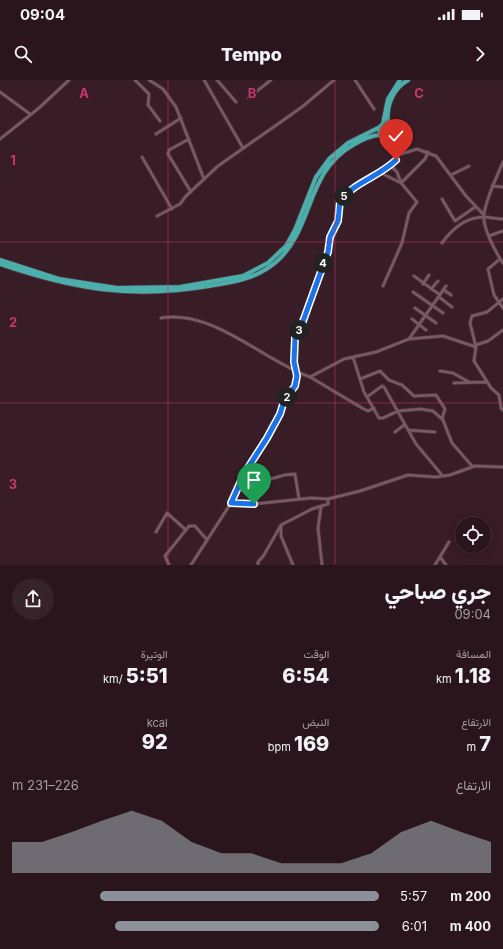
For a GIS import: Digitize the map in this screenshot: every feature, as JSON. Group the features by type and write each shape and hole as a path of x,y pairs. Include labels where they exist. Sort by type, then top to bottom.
{"highway":[{"path":"381,135 388,99 400,80"},
{"path":"0,260 59,279 117,288 180,287 243,276 268,264 286,246 296,230 316,177 330,158 348,143 383,125 393,95 401,84 408,80"},
{"path":"0,264 65,284 116,292 180,290 237,282 252,277 277,261 287,250 302,223 319,179 332,161 359,141 381,135 388,136 392,128 383,125"}],"street":[{"path":"135,80 149,94 148,105 160,121"},
{"path":"149,80 163,89 176,107 204,179"},
{"path":"217,80 236,102"},
{"path":"248,98 270,80"},
{"path":"157,216 180,204 184,197 218,166 302,107 334,80"},
{"path":"355,80 374,109"},
{"path":"0,139 43,105 66,81"},
{"path":"206,81 243,148"},
{"path":"0,92 30,114"},
{"path":"156,134 181,118"},
{"path":"388,136 397,155"},
{"path":"188,139 169,150 168,154 191,192"},
{"path":"191,565 231,503 236,489 280,414 284,401 294,389 297,376 293,352 295,338 302,324 328,252 330,237 338,221 340,201 390,165 397,155 413,149 428,152 440,159 475,207 484,216"},
{"path":"401,183 425,159 428,152"},
{"path":"142,157 172,209"},
{"path":"503,162 492,186 484,216 489,236 503,263"},
{"path":"384,286 402,243 409,213 417,202 401,183 396,172 390,165"},
{"path":"451,175 469,166"},
{"path":"380,173 401,183"},
{"path":"492,186 503,187"},
{"path":"442,199 455,221 475,207"},
{"path":"442,243 456,226 468,220 484,216 503,219"},
{"path":"489,236 503,231"},
{"path":"500,259 488,269 494,294 503,308"},
{"path":"423,284 429,275"},
{"path":"414,276 452,307"},
{"path":"431,289 438,281"},
{"path":"409,339 445,288 451,295"},
{"path":"414,292 443,313"},
{"path":"503,299 487,312 471,318 470,325 476,346 474,361 487,382 499,395 501,408 503,410"},
{"path":"415,308 436,322"},
{"path":"161,318 182,318 213,326 310,377 362,408 368,411 374,408"},
{"path":"412,319 426,330"},
{"path":"310,377 344,359 376,352 409,339 443,336 476,346 488,341 503,330"},
{"path":"353,357 367,397 381,418 398,411 433,411 442,419 452,443 472,466"},
{"path":"360,379 380,371 387,379 402,385 414,396 436,395 445,409 442,419"},
{"path":"440,371 453,373 469,383"},
{"path":"454,383 487,382"},
{"path":"367,397 383,386 416,444 442,476"},
{"path":"395,432 404,425"},
{"path":"408,430 436,432"},
{"path":"231,503 254,504 299,499 328,499 360,491 408,475 422,477 442,476 450,475 472,466 503,467"},
{"path":"236,489 275,477 295,474 299,499"},
{"path":"258,565 258,562 264,555 281,525 312,509 328,504 328,499"},
{"path":"321,507 318,528 322,565"},
{"path":"156,532 167,513 186,530"},
{"path":"281,525 281,536 293,565"},
{"path":"169,565 165,556 190,526 195,526 207,540"},
{"path":"435,565 449,542"},
{"path":"440,557 446,565"}],"route":[{"path":"254,504 231,503 244,474 261,448 280,414 284,401 294,389 297,376 293,352 295,338 313,296 319,279 321,267 328,252 330,237 338,221 340,201 342,198 380,173 396,160"}]}
